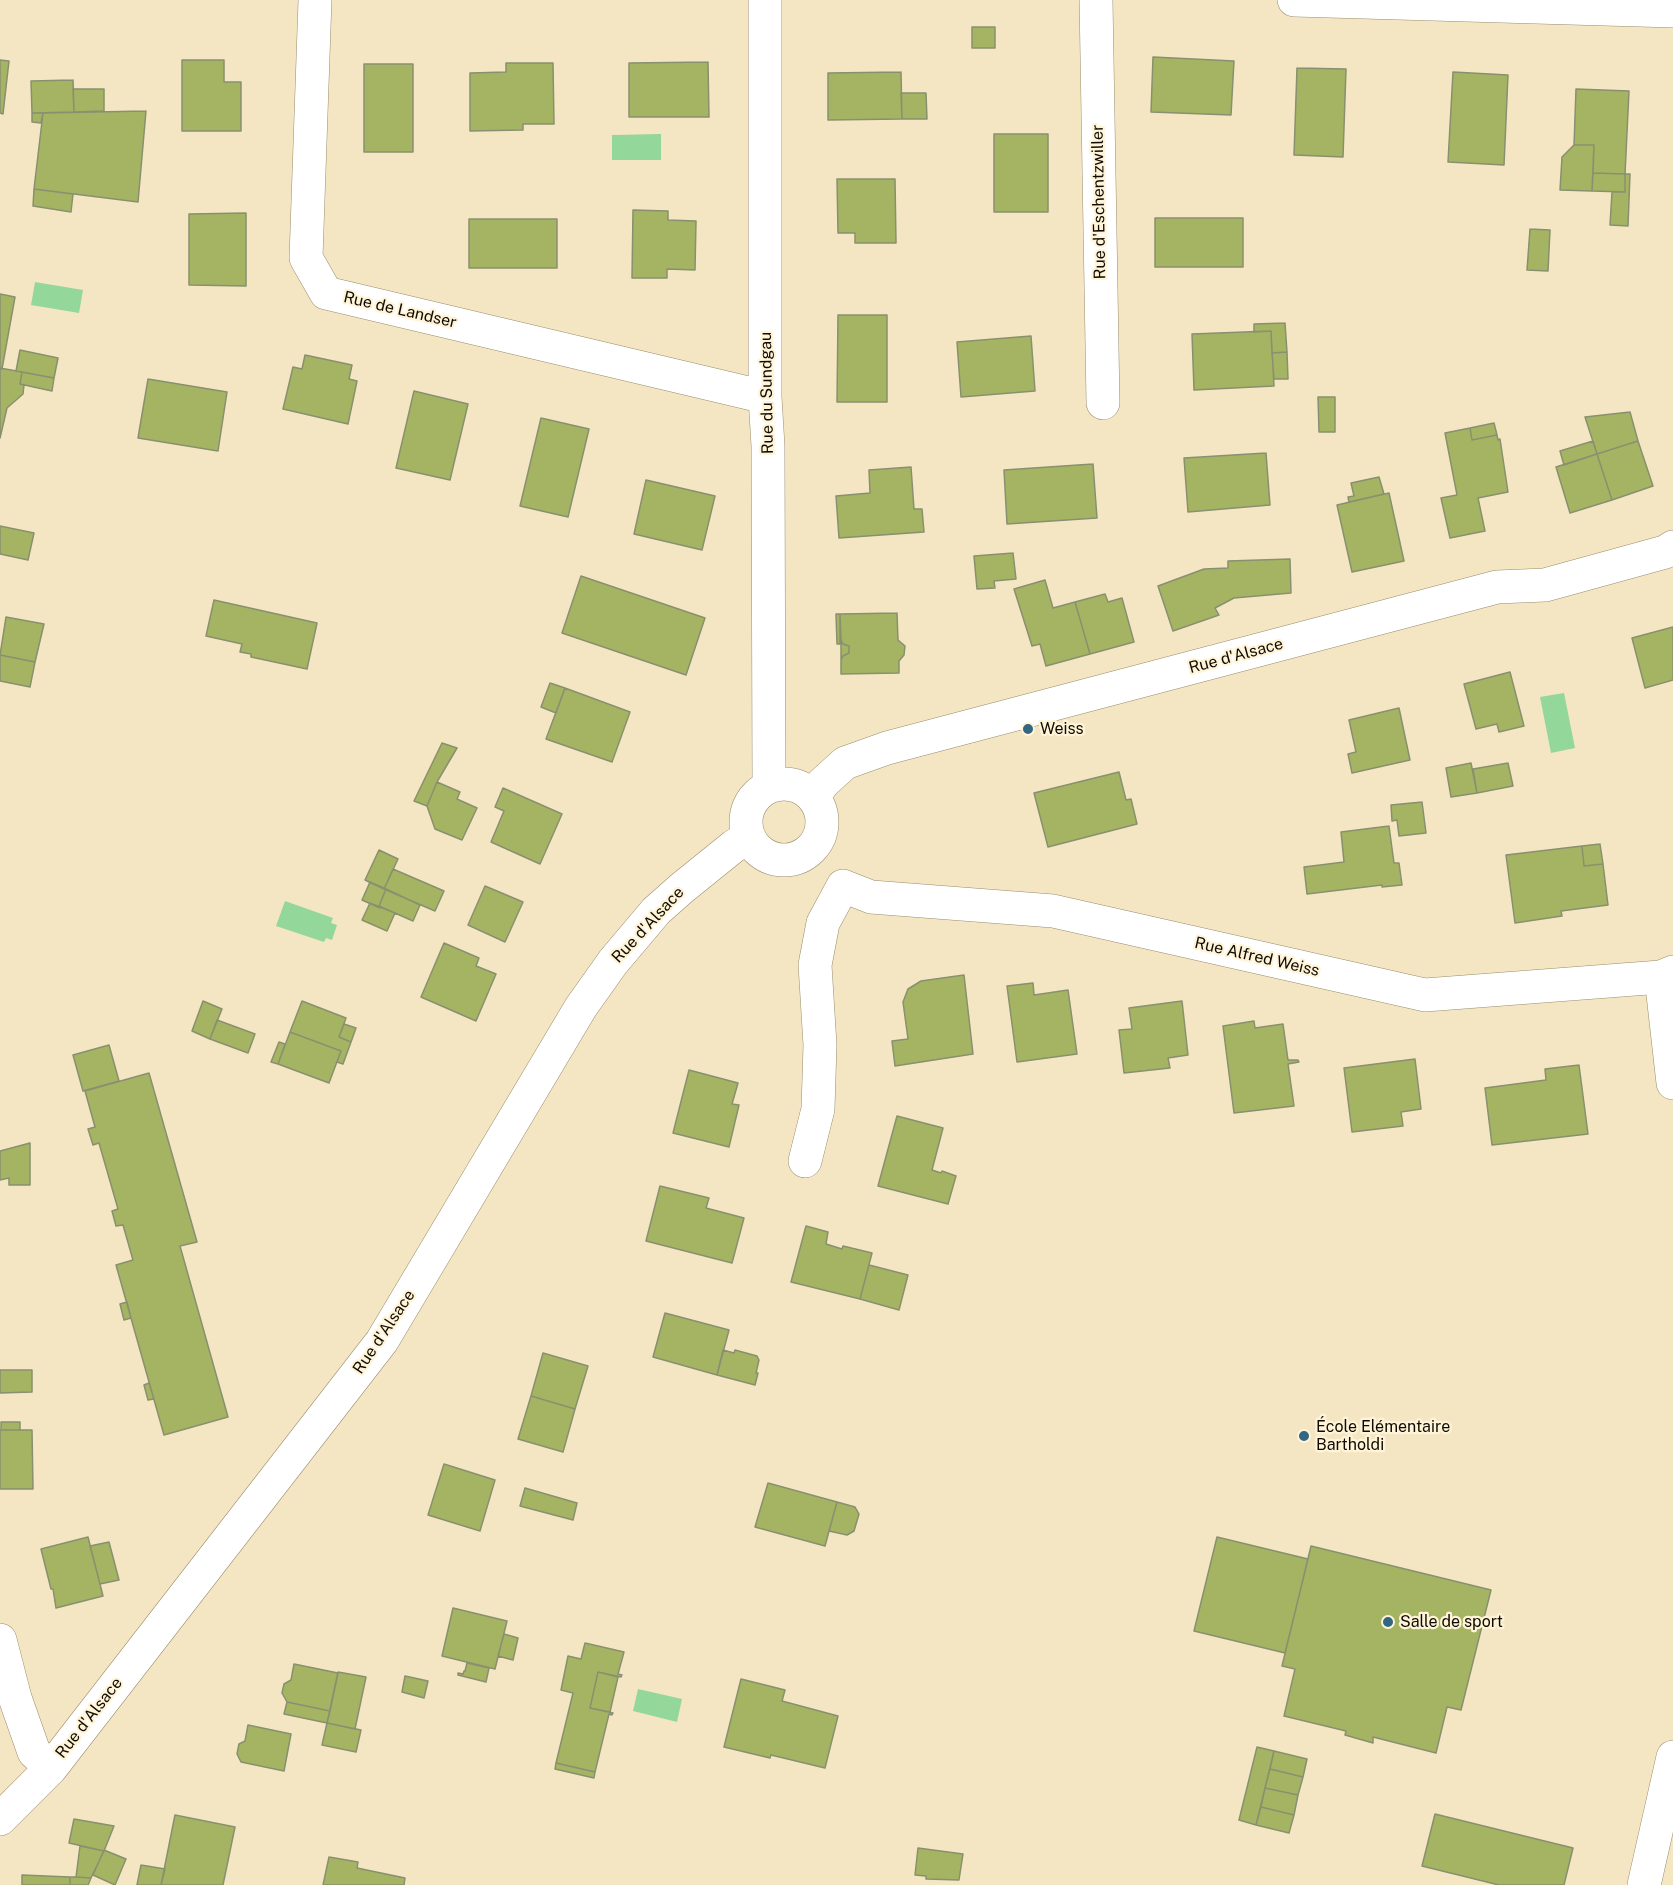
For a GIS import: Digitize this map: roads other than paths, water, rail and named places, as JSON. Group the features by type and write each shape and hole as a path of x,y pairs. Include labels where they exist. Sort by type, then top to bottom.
{"street":[{"name":"Rue de Landser","path":"315,0 306,258 326,293 765,397"},
{"name":"Rue du Sundgau","path":"765,0 765,397 768,446 769,786"},
{"name":"Rue d'Eschentzwiller","path":"1096,0 1103,403"},
{"path":"1294,0 1673,11"},
{"name":"Rue d'Alsace","path":"814,796 823,783 845,763 887,748 1497,587 1545,585 1673,548"},
{"path":"781,783 804,788 814,796 823,818 818,842 810,851 800,857 776,860 755,847 746,825 747,813 759,792 781,783"},
{"name":"Rue d'Alsace","path":"0,1819 51,1768 382,1341 581,1007 613,962 656,911 734,846 749,837"},
{"name":"Rue Alfred Weiss","path":"810,851 818,865 843,886 871,897 1053,911 1425,995 1667,975"},
{"path":"805,1161 818,1109 820,1045 815,966 823,923 843,886"},
{"path":"1667,975 1673,1083"},
{"path":"0,1640 15,1698 34,1752 51,1768"},
{"path":"1644,1885 1673,1757"}],"place":[{"name":"Weiss","path":"1028,729"},
{"name":"École Elémentaire Bartholdi","path":"1304,1436"},
{"name":"Salle de sport","path":"1388,1622"}]}
